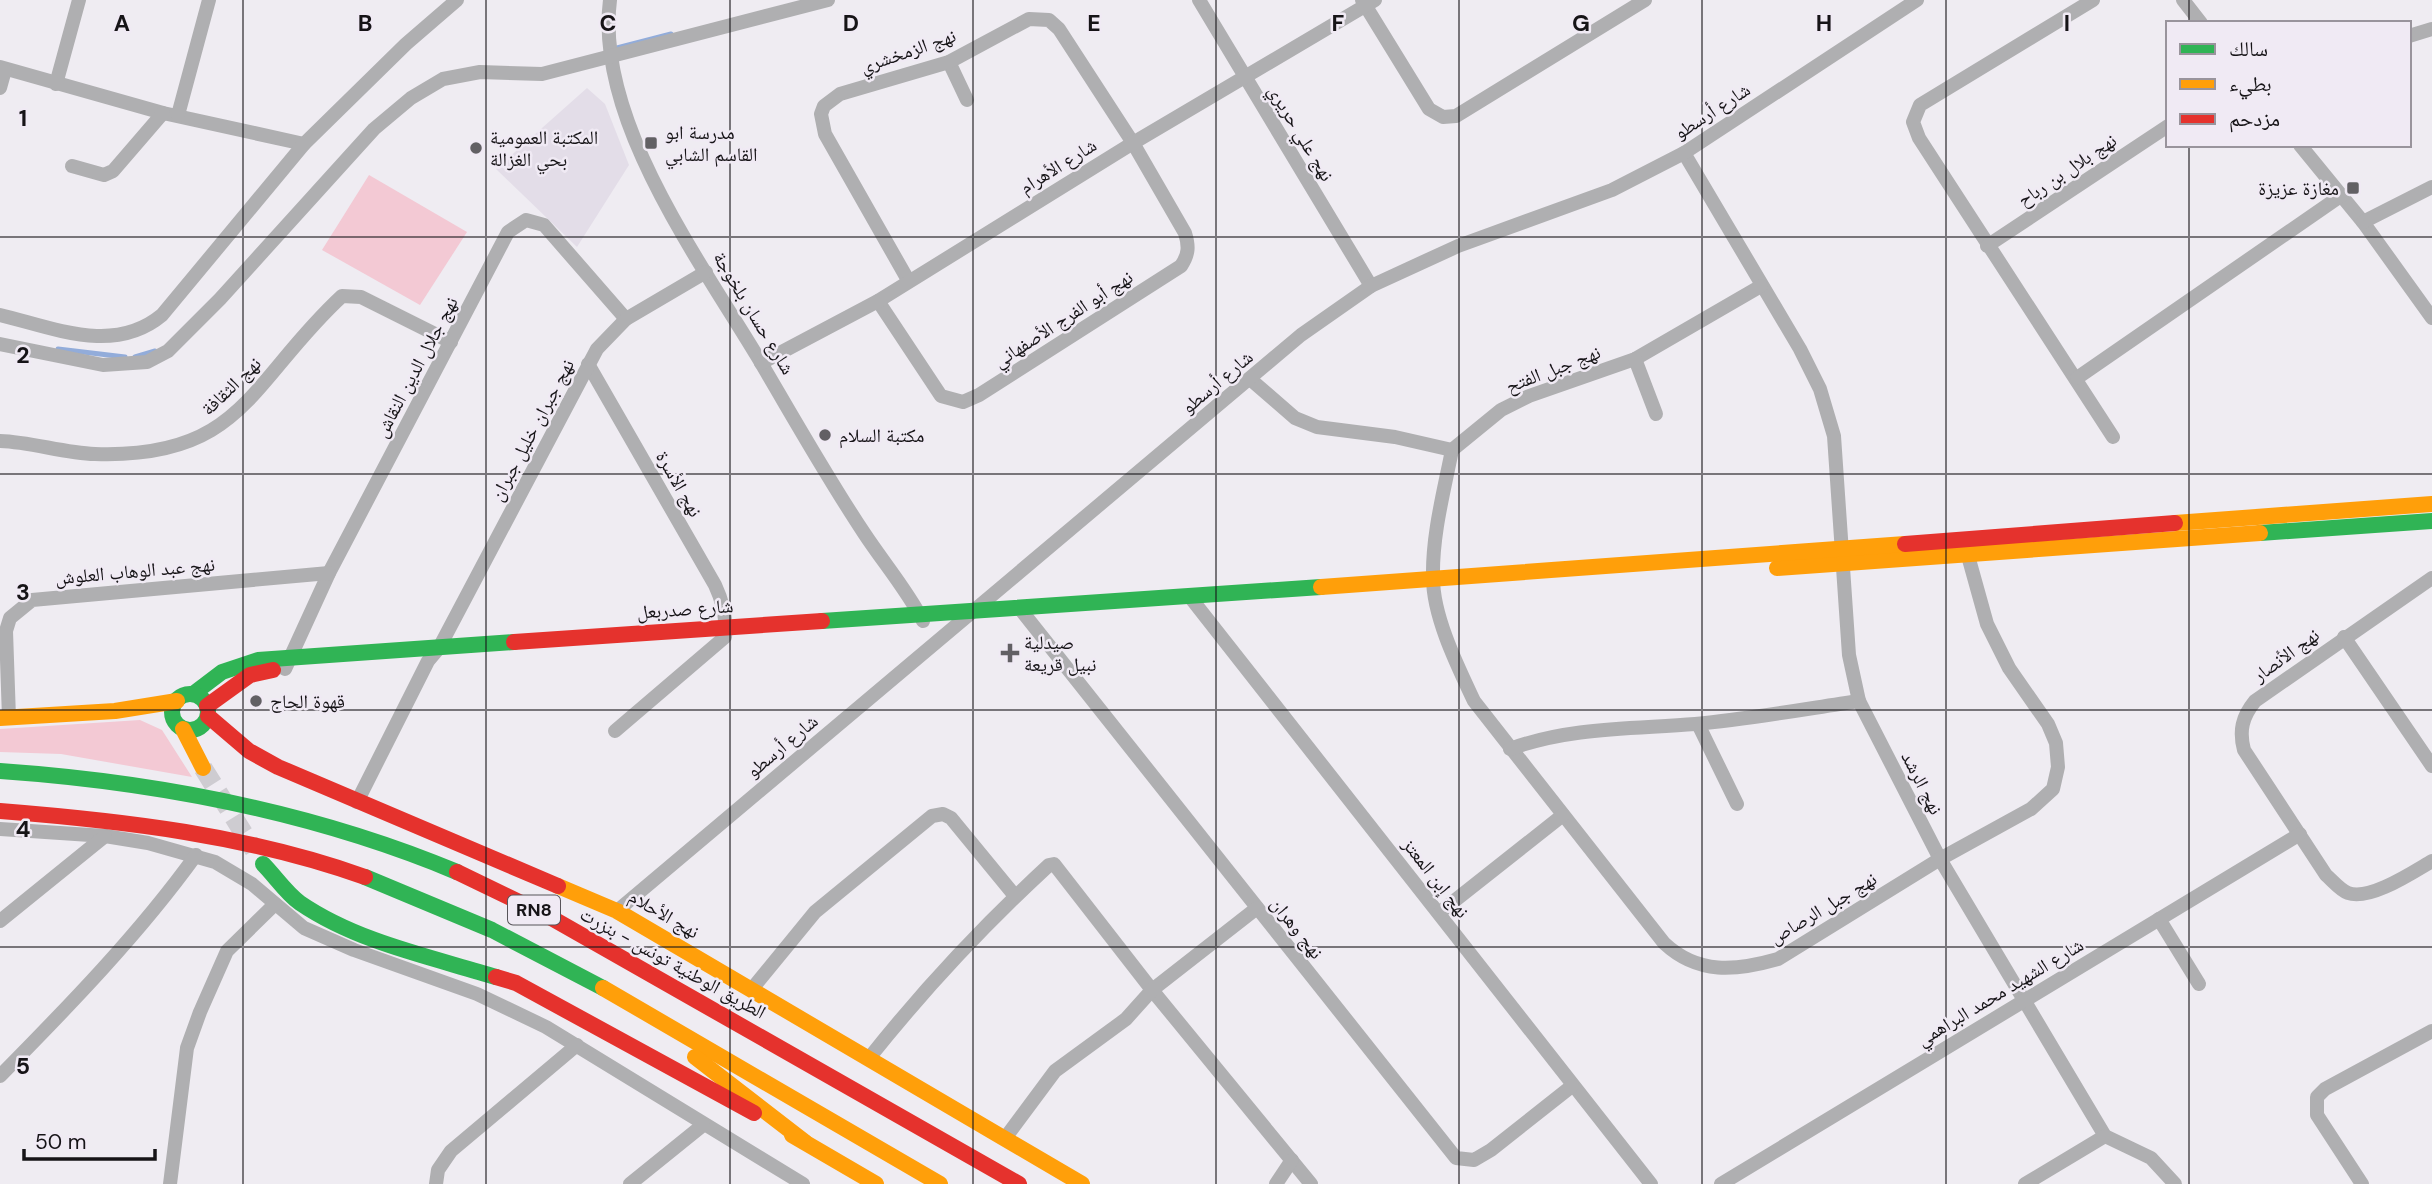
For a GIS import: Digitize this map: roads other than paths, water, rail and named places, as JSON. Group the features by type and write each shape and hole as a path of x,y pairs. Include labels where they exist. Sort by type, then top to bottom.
{"main road":[{"path":"965,617 1842,558 2432,504"},
{"path":"1966,548 2432,521"},
{"name":"شارع صدربعل","path":"193,694 212,676 258,660 287,664 965,617"},
{"name":"شارع صدربعل","path":"208,711 250,675 287,664"},
{"path":"5,718 115,711 177,701 193,694 208,711 199,729 115,711"},
{"path":"177,701 172,714 203,768"},
{"name":"نهج الأحلام","path":"208,711 249,751 278,768 617,911 870,1057 1082,1184"},
{"name":"الطريق الوطنية تونس - بنزرت","path":"0,771 116,779 175,788 264,808 411,853 495,888 794,1054 1019,1184"},
{"name":"RN8","path":"0,811 98,818 229,838 389,885 484,925 554,959 940,1184"},
{"path":"263,864 299,902 332,920 381,942 516,983 876,1184"},
{"name":"RN8","path":"484,925 709,1066 805,1142"}],"street":[{"path":"57,84 79,0"},
{"path":"72,166 104,175 113,171 171,114 209,0"},
{"path":"0,315 92,338 130,334 149,326 162,314 304,144 388,60 457,0"},
{"name":"شارع حسان بلخوجة","path":"610,0 609,57 633,137 706,272 863,532 923,620"},
{"path":"0,344 92,363 147,362 168,351 212,308 374,130 411,98 457,74 542,74 828,0"},
{"name":"نهج علي حريري","path":"1199,0 1371,286"},
{"path":"1368,2 1429,109 1443,117 1456,116 1645,0"},
{"name":"شارع أرسطو","path":"617,911 1301,335 1371,286 1458,246 1612,190 1684,153 1917,0"},
{"path":"2093,0 1920,105 1914,114 1913,122 1919,138 1987,246 2077,378 2113,437"},
{"path":"2183,0 2199,21"},
{"name":"شارع الأهرام","path":"761,363 878,302 1133,143 1368,2"},
{"name":"نهج الزمخشري","path":"908,281 825,134 821,114 824,106 840,94 949,62 1029,19 1049,20 1059,29 1133,143"},
{"path":"2411,35 2432,29"},
{"path":"949,62 967,100"},
{"path":"0,88 3,68 171,114 304,144"},
{"name":"نهج بلال بن رباح","path":"1987,246 2166,127"},
{"name":"نهج أبو الفرج الأصفهاني","path":"878,302 941,396 963,402 979,395 1181,266 1185,260 1189,245 1185,233 1133,143"},
{"path":"2302,147 2363,222 2432,318"},
{"name":"نهج الرشد","path":"1684,153 1800,349 1820,389 1831,424 1840,491 1849,655 1859,701 1940,859 2021,1000 2105,1136"},
{"path":"2363,222 2432,187"},
{"path":"2077,378 2342,195"},
{"name":"نهج جلال الدين النقاش","path":"287,664 329,573 508,232 526,220 544,225 626,320"},
{"name":"نهج جبران خليل جبران","path":"358,802 433,655 597,349 626,320 706,272"},
{"name":"نهج جبل الفتح","path":"1452,450 1502,410 1529,396 1635,359 1761,286"},
{"name":"نهج الثقافة","path":"0,441 24,441 92,454 132,454 182,446 206,436 235,414 342,296 361,297 451,342"},
{"path":"1635,359 1657,414"},
{"name":"نهج الأسرة","path":"588,364 715,584 723,602 726,632"},
{"path":"1250,379 1295,418 1317,427 1395,437 1452,450 1439,516 1433,584"},
{"name":"نهج جبل الرصاص","path":"1433,584 1452,654 1474,701 1510,749 1664,943 1679,957 1696,965 1726,969 1751,967 1778,959 1940,859 2031,809 2053,789 2058,767 2056,743 2048,724 2009,668 1987,624 1966,548"},
{"name":"نهج عبد الوهاب العلوش","path":"5,718 6,631 10,618 32,600 329,573"},
{"name":"نهج الأنصار","path":"2432,578 2255,701 2242,724 2240,737 2244,750 2326,874 2351,894 2375,891 2432,861"},
{"name":"نهج إبن المعتز","path":"1193,602 1651,1184"},
{"name":"نهج وهران","path":"1024,614 1456,1158 1474,1160 1491,1150 1572,1086"},
{"path":"615,731 726,632"},
{"path":"2344,637 2432,766"},
{"path":"1510,749 1547,736 1698,723 1859,701"},
{"path":"1698,723 1737,804"},
{"path":"752,989 815,912 932,816 943,814 951,818 1014,896"},
{"path":"1439,913 1563,815"},
{"path":"0,829 105,836 196,855 232,870 296,922 325,939 477,994 577,1045 803,1184"},
{"name":"شارع الشهيد محمد البراهمي","path":"1721,1184 2021,1000 2300,834"},
{"path":"0,921 105,836"},
{"path":"0,1076 54,1021 169,893 196,855"},
{"path":"870,1057 931,981 1014,896 1049,864 1054,864 1152,990 1311,1184"},
{"path":"170,1184 187,1048 200,1012 227,951 275,904"},
{"path":"1006,1137 1055,1071 1126,1018 1152,990 1257,908"},
{"path":"2159,919 2199,984"},
{"path":"2362,1184 2317,1115 2317,1097 2325,1089 2430,1037"},
{"path":"436,1184 438,1170 451,1151 577,1045"},
{"path":"630,1184 704,1125"},
{"path":"2025,1184 2105,1136 2151,1158 2175,1184"},
{"path":"1276,1184 1292,1160"}],"waterway":[{"path":"613,49 671,34"},
{"path":"58,349 125,357"},
{"path":"135,357 155,351"}],"tunnel":[{"path":"203,768 254,850"}],"place":[{"name":"مدرسة ابو القاسم الشابي","path":"651,143"},
{"name":"المكتبة العمومية بحي الغزالة","path":"476,148"},
{"name":"مغازة عزيزة","path":"2353,188"},
{"name":"مكتبة السلام","path":"825,435"},
{"name":"صيدلية نبيل قريعة","path":"1010,653"},
{"name":"قهوة الحاج","path":"256,701"}]}
